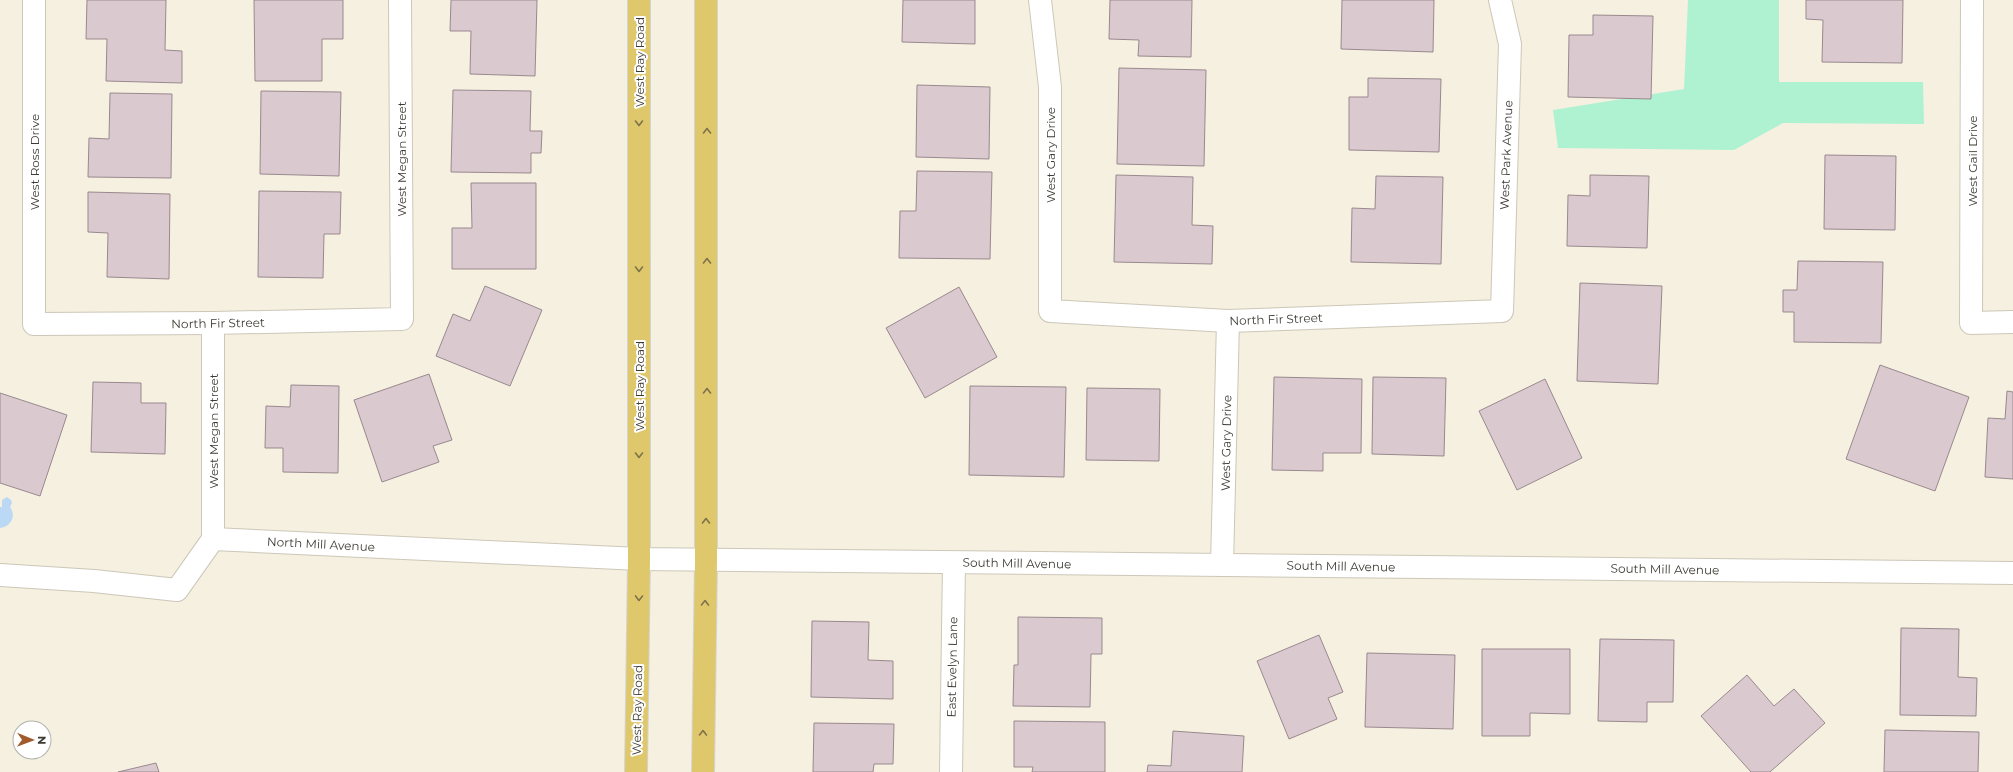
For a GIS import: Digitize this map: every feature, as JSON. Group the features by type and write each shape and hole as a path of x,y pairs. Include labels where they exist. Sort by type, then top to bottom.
{"main road":[{"name":"West Ray Road","path":"636,772 640,559 639,0"},
{"path":"703,772 706,560 706,0"}],"street":[{"name":"West Ross Drive","path":"34,0 34,324"},
{"name":"West Megan Street","path":"400,0 402,319"},
{"name":"West Gary Drive","path":"1040,0 1050,87 1050,311"},
{"name":"West Park Avenue","path":"1500,0 1510,44 1502,311"},
{"name":"West Gail Drive","path":"1972,0 1971,323 2013,322"},
{"name":"North Fir Street","path":"1050,311 1228,321 1502,311"},
{"name":"North Fir Street","path":"34,324 213,323 402,319"},
{"name":"West Gary Drive","path":"1222,565 1228,321"},
{"name":"West Megan Street","path":"213,323 213,539"},
{"name":"North Mill Avenue","path":"213,539 668,560"},
{"path":"0,575 94,581 177,590 213,539"},
{"name":"South Mill Avenue","path":"668,560 756,559 954,563 2013,573"},
{"name":"East Evelyn Lane","path":"951,772 954,563"}],"green space":[{"path":"1688,0 1779,0 1779,82 1923,82 1924,124 1783,123 1734,150 1558,148 1553,110 1684,89"}],"water":[{"path":"7,497 12,503 10,507 13,518 7,526 0,528 0,507 2,507 2,500"}],"building":[{"path":"87,0 166,0 165,50 182,51 182,83 106,81 107,39 86,39"},
{"path":"254,0 343,0 343,39 322,39 322,81 255,81"},
{"path":"451,0 537,0 535,76 470,74 471,31 450,31"},
{"path":"903,0 975,0 975,44 902,42"},
{"path":"1110,0 1192,0 1191,57 1138,56 1139,40 1109,39"},
{"path":"1342,0 1434,0 1433,52 1341,49"},
{"path":"1806,0 1903,0 1902,63 1822,62 1823,20 1806,19"},
{"path":"1593,15 1653,16 1651,99 1568,97 1569,35 1593,35"},
{"path":"1119,68 1206,70 1204,166 1117,164"},
{"path":"1368,78 1441,79 1439,152 1349,150 1349,97 1368,97"},
{"path":"917,85 990,87 989,159 916,157"},
{"path":"453,90 531,91 530,131 542,131 541,153 531,153 531,173 451,172"},
{"path":"261,91 341,92 339,176 260,174"},
{"path":"110,93 172,94 171,178 88,177 89,138 109,139"},
{"path":"1825,155 1896,156 1895,230 1824,229"},
{"path":"917,171 992,172 990,259 899,258 900,211 916,211"},
{"path":"1116,175 1193,177 1192,225 1213,226 1212,264 1114,262"},
{"path":"1590,175 1649,176 1647,248 1567,246 1568,195 1590,196"},
{"path":"1376,176 1443,177 1441,264 1351,262 1352,208 1375,209"},
{"path":"471,183 536,183 536,269 452,269 452,228 472,228"},
{"path":"259,191 341,192 340,234 324,234 323,278 258,277"},
{"path":"88,192 170,194 169,279 107,277 108,233 88,232"},
{"path":"1798,261 1883,262 1881,343 1794,342 1794,312 1783,312 1783,290 1797,290"},
{"path":"1580,283 1662,286 1658,384 1577,381"},
{"path":"485,286 542,310 510,386 436,356 453,314 470,321"},
{"path":"959,287 997,357 925,398 886,328"},
{"path":"1880,365 1969,397 1935,491 1846,459"},
{"path":"429,374 452,440 433,446 439,462 382,482 354,400"},
{"path":"1274,377 1362,379 1361,453 1323,453 1323,471 1272,470"},
{"path":"1373,377 1446,378 1444,456 1372,454"},
{"path":"1545,379 1582,458 1517,490 1479,411"},
{"path":"93,382 141,383 141,403 166,403 165,454 91,452"},
{"path":"291,385 339,386 338,473 283,472 283,448 265,448 266,406 290,407"},
{"path":"970,386 1066,387 1064,477 969,475"},
{"path":"1087,388 1160,389 1159,461 1086,460"},
{"path":"2007,391 2013,392 2013,479 1985,477 1988,418 2005,419"},
{"path":"0,393 67,415 40,496 0,483"},
{"path":"1018,617 1102,618 1102,654 1091,654 1090,707 1013,706 1014,665 1018,665"},
{"path":"812,621 869,622 868,660 893,661 893,699 811,697"},
{"path":"1901,628 1959,629 1958,677 1977,678 1976,716 1900,715"},
{"path":"1319,635 1343,692 1328,698 1337,719 1289,739 1257,661"},
{"path":"1600,639 1674,640 1673,702 1647,702 1647,722 1598,721"},
{"path":"1482,649 1570,649 1570,714 1530,713 1530,736 1482,736"},
{"path":"1367,653 1455,655 1453,729 1365,727"},
{"path":"1747,675 1774,706 1794,689 1825,723 1770,772 1751,772 1701,716"},
{"path":"1014,721 1105,722 1105,772 1032,772 1033,767 1014,767"},
{"path":"814,723 894,724 893,764 874,764 873,772 813,772"},
{"path":"1885,730 1979,732 1978,772 1884,772"},
{"path":"1173,731 1244,736 1242,772 1147,772 1148,765 1171,766"},
{"path":"156,763 159,772 118,772"}]}
